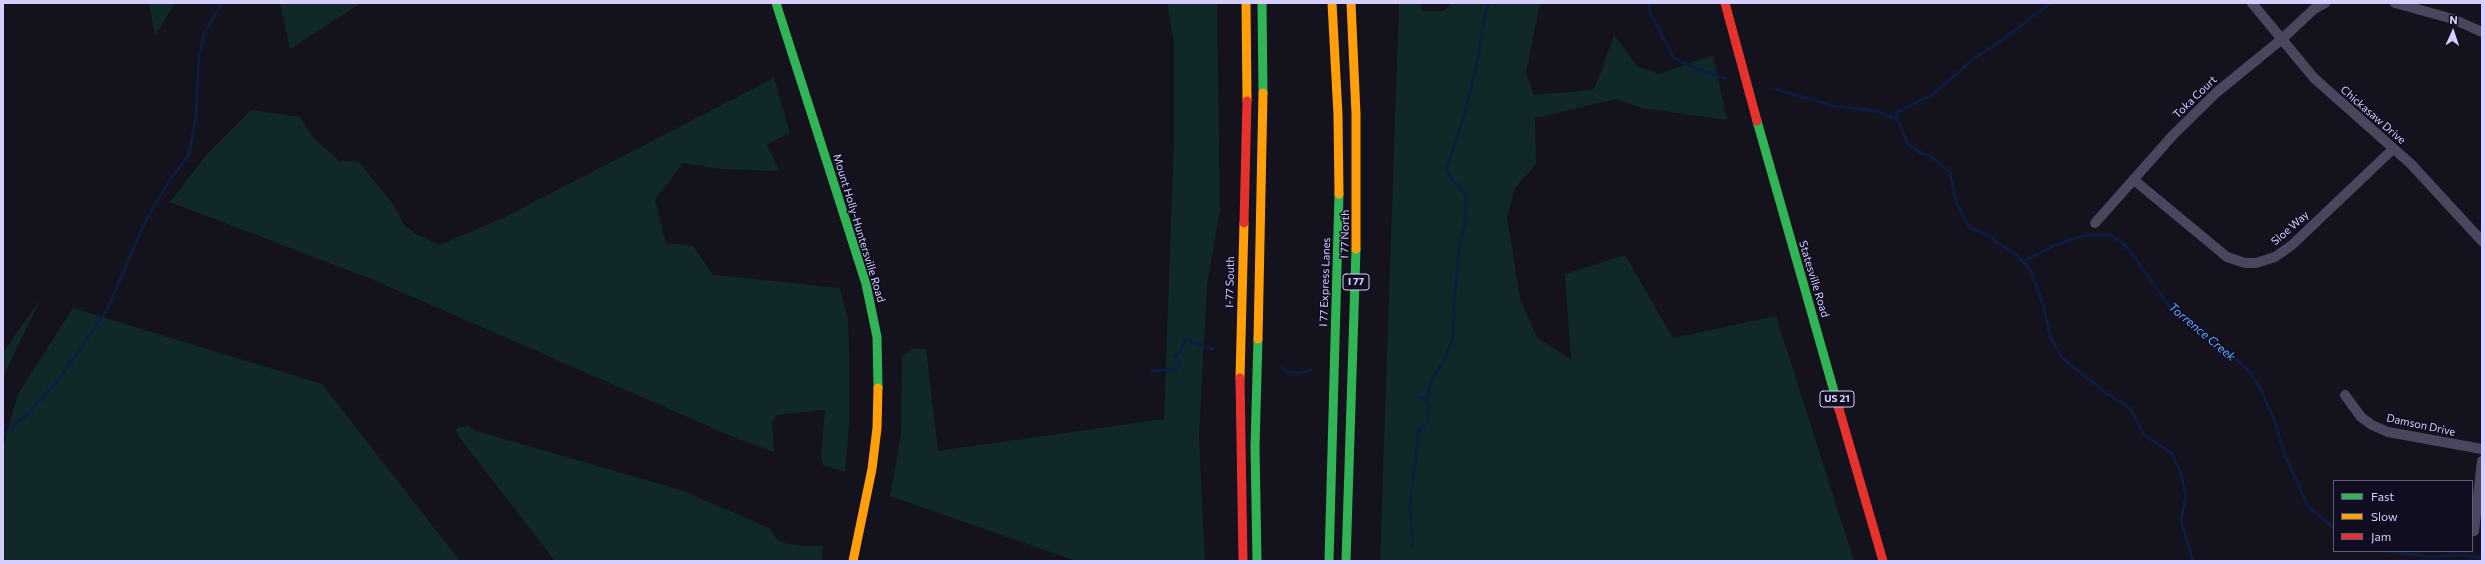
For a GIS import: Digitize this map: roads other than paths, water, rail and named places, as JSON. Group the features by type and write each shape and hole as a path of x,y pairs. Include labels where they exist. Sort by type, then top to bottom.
{"main road":[{"name":"Mount Holly-Huntersville Road","path":"776,3 859,260 876,337 880,371 877,428 872,469 853,561"},
{"name":"I-77 South","path":"1243,561 1240,394 1247,117 1246,3"},
{"path":"1257,561 1255,447 1262,117 1262,3"},
{"name":"I 77 Express Lanes","path":"1330,561 1339,218 1338,115 1332,3"},
{"name":"I 77 North","path":"1346,561 1357,219 1356,114 1351,3"},
{"name":"Statesville Road","path":"1725,3 1785,224 1883,561"}],"street":[{"name":"Chickasaw Drive","path":"2252,3 2326,90 2393,149 2444,198 2482,241"},
{"name":"Toka Court","path":"2095,223 2174,134 2217,92 2282,40 2314,9 2325,3"},
{"path":"2395,3 2453,18 2482,32"},
{"name":"Sloe Way","path":"2134,180 2228,257 2245,263 2256,263 2275,257 2292,246 2393,149"},
{"name":"Damson Drive","path":"2345,395 2361,417 2372,425 2388,432 2482,449"},
{"path":"2474,531 2482,461"}],"waterway":[{"path":"3,435 30,412 62,375 107,310 145,222 169,181 189,155 196,116 199,57 204,34 222,3"},
{"path":"1411,545 1413,541 1410,504 1419,431 1429,421 1427,400 1431,381 1445,359 1453,337 1454,303 1460,242 1465,225 1466,200 1464,192 1451,178 1447,168 1466,109 1479,53 1484,18 1489,3"},
{"name":"Torrence Creek","path":"1648,3 1651,15 1674,58 1697,69 1726,79"},
{"name":"Torrence Creek","path":"2050,3 2000,42 1976,57 1933,94 1896,113 1907,143 1919,152 1930,156 1950,172 1956,202 1969,227 1992,237 1993,240 2016,254 2031,271 2043,304 2050,336 2062,358 2105,392 2130,408 2144,435 2172,453 2181,474 2186,496 2181,520 2193,561"},
{"name":"Torrence Creek","path":"1775,89 1834,106 1876,111 1898,120"},
{"name":"Torrence Creek","path":"2023,262 2053,246 2078,237 2110,235 2120,241 2130,251 2169,306 2219,344 2249,371 2261,389 2276,425 2284,453 2308,506 2333,527"},
{"path":"1150,371 1176,370 1180,364 1175,356 1181,351 1185,339 1213,349"},
{"path":"1281,367 1287,372 1297,373 1311,370"},
{"path":"1417,397 1427,400"},
{"name":"Torrence Creek","path":"2391,552 2431,557 2459,555 2482,558"}]}
